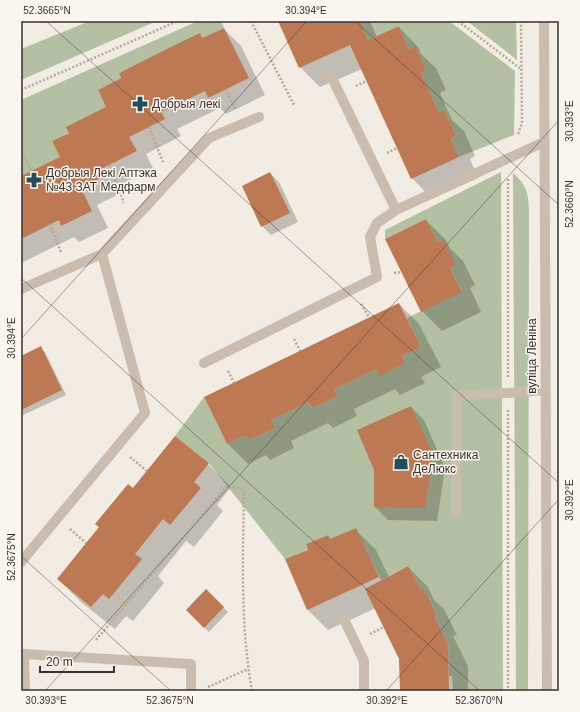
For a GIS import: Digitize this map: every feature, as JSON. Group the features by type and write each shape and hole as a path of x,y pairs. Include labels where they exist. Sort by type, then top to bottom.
{"street":[{"name":"вуліца Леніна","path":"544,21 547,691"},
{"path":"331,76 396,210"},
{"path":"21,289 102,254 209,138 258,117"},
{"path":"204,363 377,277 370,238 377,223 396,210 544,142"},
{"path":"21,562 145,413 102,254"},
{"path":"456,513 457,396 508,394 545,390"},
{"path":"343,617 364,661 364,691"},
{"path":"25,691 24,654 191,664 191,691"}],"path":[{"path":"21,90 178,21"},
{"path":"252,21 294,104"},
{"path":"458,21 522,70"},
{"path":"508,691 508,158 522,123 521,21"},
{"path":"149,127 170,180"},
{"path":"21,150 32,171"},
{"path":"109,165 131,222"},
{"path":"50,224 68,268"},
{"path":"81,658 227,486 244,489 243,613 248,669 252,691"},
{"path":"206,688 248,669"}],"green space":[{"path":"90,21 157,21 21,80 21,49"},
{"path":"198,21 221,21 224,28 202,38 200,34 119,73 121,78 98,90 109,113 52,141 63,162 21,176 21,100"},
{"path":"360,21 449,21 515,71 514,135 459,157 450,138 456,136 444,110 439,113 421,73 426,70 416,47 409,50 399,26 368,40"},
{"path":"467,21 516,21 517,60"},
{"path":"501,172 503,691 453,691 452,676 449,676 448,645 434,616 437,614 424,588 421,590 408,566 381,580 356,529 330,539 328,535 306,544 308,550 285,559 209,463 175,436 204,397 227,444 246,435 249,440 275,428 271,420 309,402 312,408 338,396 334,389 376,369 380,375 405,363 402,356 421,347 407,318 462,291 450,268 442,239 438,242 426,219 385,239 385,230"},
{"path":"513,173 526,189 529,211 528,691 516,691"}],"building":[{"path":"278,21 360,21 368,40 399,26 409,50 416,46 426,70 421,73 439,113 444,110 456,136 450,138 459,157 411,179 350,45 299,68"},
{"path":"224,28 249,78 208,98 205,91 161,112 165,119 129,137 137,151 101,169 105,176 81,188 92,211 61,226 59,220 21,239 21,176 60,157 52,141 69,133 66,127 106,107 98,90 121,78 119,73 171,47 200,33 202,38"},
{"path":"270,172 290,213 261,227 242,186"},
{"path":"426,219 438,242 443,239 456,265 450,268 462,292 421,312 385,239"},
{"path":"399,303 421,347 402,356 405,363 379,376 376,369 334,389 338,396 312,408 309,402 271,420 275,428 249,440 246,435 227,444 204,397"},
{"path":"41,346 62,390 21,410 21,356"},
{"name":"Сантехника ДеЛюкс","path":"411,406 433,454 425,508 374,507 374,470 357,430"},
{"path":"175,436 209,463 194,482 201,488 170,525 163,519 135,554 142,559 109,599 103,594 91,607 57,579 99,527 95,524 128,484 133,488"},
{"path":"356,528 379,577 307,610 285,559 308,550 306,544 328,535 330,539"},
{"path":"408,566 421,590 424,588 437,615 434,616 448,645 449,691 400,691 399,659 365,589"},
{"path":"206,589 224,607 204,628 186,610"}],"place":[{"name":"Добрыя лекі","path":"140,104"},
{"name":"Добрыя Лекі Аптэка №43 ЗАТ Медфарм","path":"34,180"},
{"name":"Сантехника ДеЛюкс","path":"401,462"}]}
